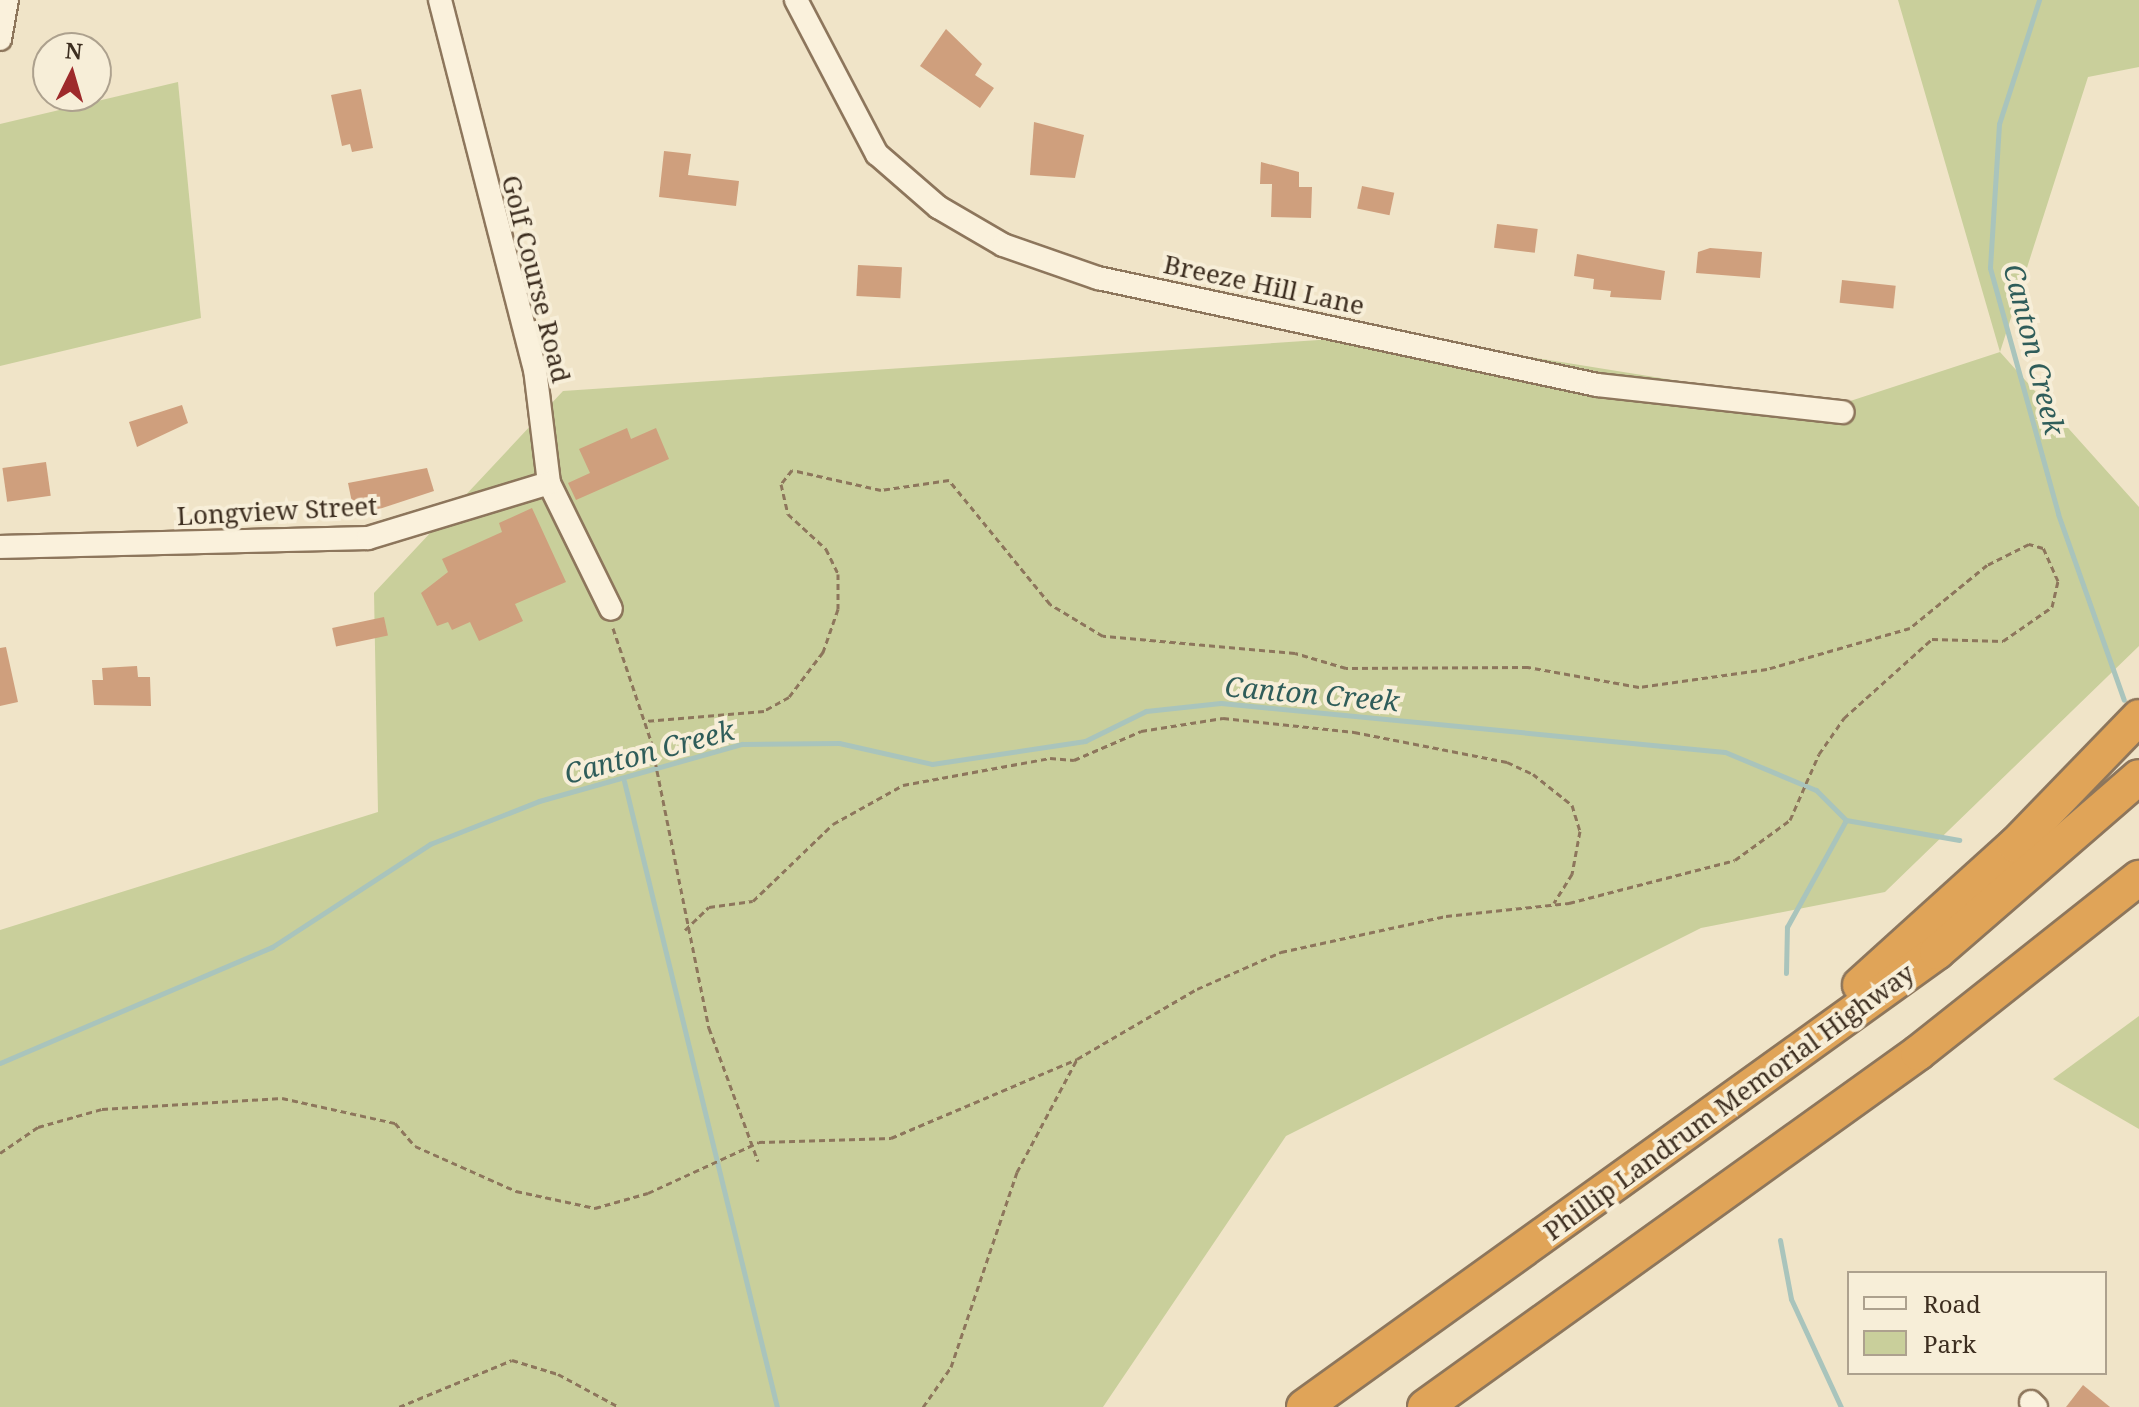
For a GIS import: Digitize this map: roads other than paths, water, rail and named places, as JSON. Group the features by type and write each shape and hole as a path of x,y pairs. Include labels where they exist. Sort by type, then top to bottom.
{"highway":[{"path":"1729,1103 2015,845 2139,717"},
{"name":"Phillip Landrum Memorial Highway","path":"1304,1407 1995,908 2139,777"},
{"path":"2019,977 2139,878"},
{"path":"1425,1407 2139,892"}],"street":[{"path":"0,39 7,0"},
{"name":"Golf Course Road","path":"440,0 535,369 549,483 611,609"},
{"name":"Breeze Hill Lane","path":"796,0 877,154 938,207 1003,245 1098,278 1597,385 1843,412"},
{"name":"Longview Street","path":"0,547 368,538 549,483"}],"waterway":[{"name":"Canton Creek","path":"2039,0 1999,124 1990,268 2058,514 2124,700"},
{"name":"Canton Creek","path":"0,1063 272,947 430,844 539,801 742,744 839,743 932,764 1085,741 1146,711 1221,703 1725,752 1816,790 1846,820 1959,840"},
{"path":"624,781 777,1407"},
{"path":"1786,973 1787,927 1846,820"},
{"path":"1780,1240 1791,1299 1841,1407"}]}
